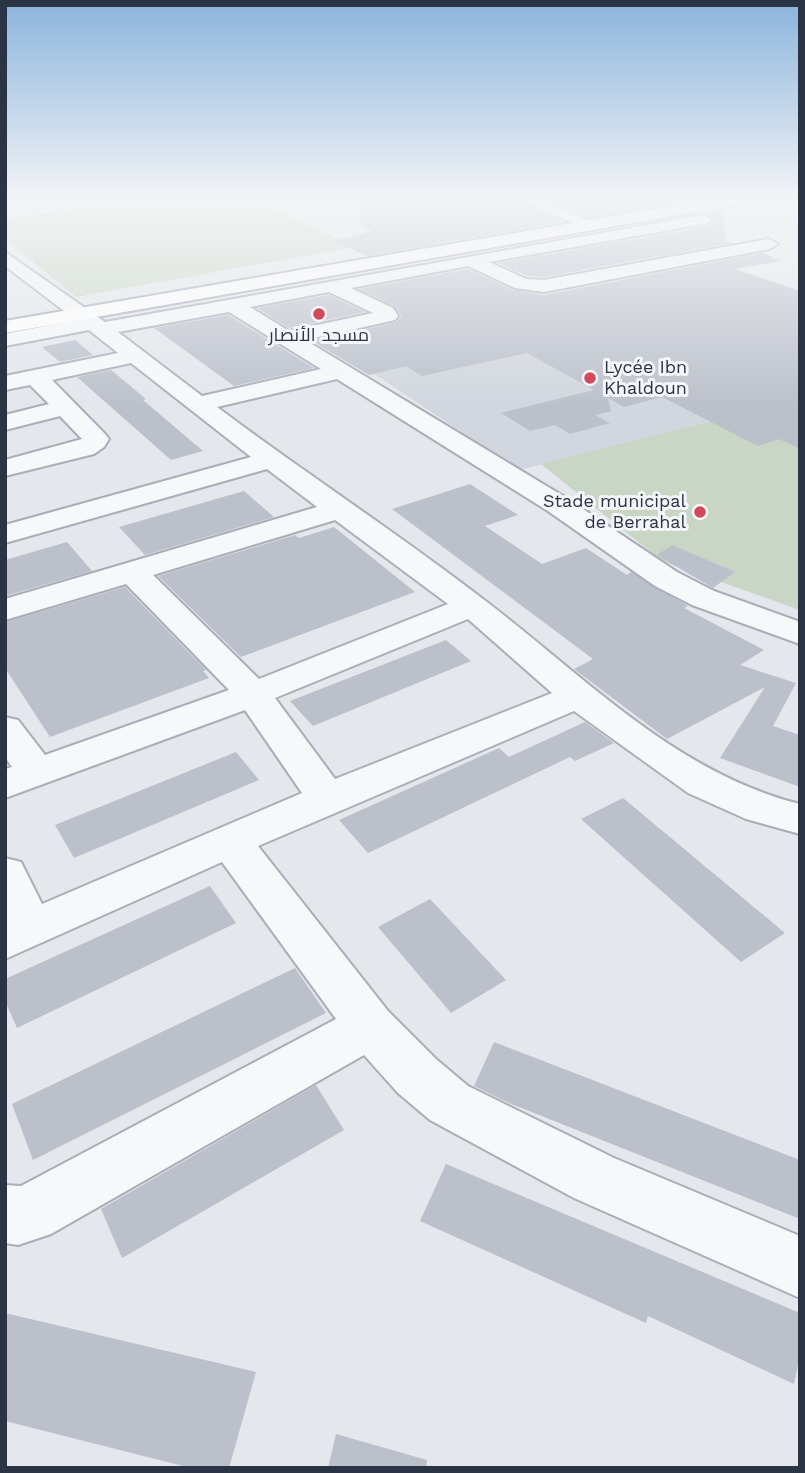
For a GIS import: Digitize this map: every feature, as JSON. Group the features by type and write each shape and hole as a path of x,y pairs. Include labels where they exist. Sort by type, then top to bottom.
{"main road":[{"path":"5,317 85,318 338,269"},
{"path":"5,327 85,318 336,279 380,269"}],"street":[{"path":"20,269 138,355 271,460 472,606 576,696 702,783 761,809 800,819"},
{"path":"5,340 85,318 232,305 336,279 408,269"},
{"path":"489,269 522,284 544,286 636,269"},
{"path":"287,338 388,316 336,279"},
{"path":"232,305 558,505 666,579 703,598 800,634"},
{"path":"5,383 138,355"},
{"path":"197,404 338,372"},
{"path":"5,468 85,448 95,442 68,407 36,377"},
{"path":"5,423 68,407"},
{"path":"5,534 271,460"},
{"path":"5,610 340,509"},
{"path":"131,571 253,694 327,798"},
{"path":"5,729 21,778 253,694 472,606"},
{"path":"5,874 18,934 327,798 576,696"},
{"path":"229,840 370,1026 417,1076 449,1103 594,1178 800,1267"},
{"path":"5,1214 30,1213 370,1026"}],"shaded area":[{"name":"Lycée Ibn Khaldoun","path":"460,333 800,399 519,470 350,358"}],"green space":[{"path":"41,269 233,269 76,297"},
{"name":"Stade municipal de Berrahal","path":"800,399 800,610 662,561 541,464"}],"building":[{"path":"468,269 514,290 544,295 680,269 735,269 800,291 800,449 779,439 758,446 662,397 624,407 608,398 611,411 595,415 610,423 570,434 555,425 530,431 501,413 594,390 527,353 422,376 406,366 369,375 312,341 397,322 401,316 394,306 359,289"},
{"path":"511,269 590,269 544,277 527,276"},
{"path":"329,295 365,312 289,328 257,308"},
{"path":"228,315 314,368 234,386 154,328"},
{"path":"75,340 93,355 60,362 42,347"},
{"path":"111,370 203,451 171,460 77,377"},
{"path":"470,484 518,515 485,526 542,564 586,548 627,575 631,572 688,606 684,608 764,650 740,665 796,683 773,726 800,735 800,787 720,758 765,687 667,739 574,669 593,659 392,509"},
{"path":"244,491 274,517 145,555 119,527"},
{"path":"334,527 415,592 241,657 158,576 295,535 299,538"},
{"path":"67,542 92,571 5,596 5,560"},
{"path":"672,545 735,572 713,588 657,555"},
{"path":"125,587 206,670 203,671 209,678 50,737 5,668 5,622"},
{"path":"446,640 471,661 313,726 290,701"},
{"path":"585,722 614,743 575,761 570,757 368,853 339,820 499,748 509,757"},
{"path":"236,752 259,780 74,858 55,825"},
{"path":"623,798 785,933 741,962 581,819"},
{"path":"210,886 236,923 17,1028 5,1001 5,979"},
{"path":"430,899 506,980 451,1013 378,927"},
{"path":"295,968 326,1013 33,1160 12,1104"},
{"path":"494,1042 800,1160 800,1219 509,1103 474,1086"},
{"path":"316,1085 344,1130 122,1258 101,1209"},
{"path":"446,1164 800,1313 800,1354 794,1384 648,1316 646,1323 420,1221"},
{"path":"5,1313 256,1372 229,1468 191,1468 5,1421"},
{"path":"336,1434 427,1460 426,1468 328,1468"}],"place":[{"name":"مسجد الأنصار","path":"319,314"},
{"name":"Lycée Ibn Khaldoun","path":"590,378"},
{"name":"Stade municipal de Berrahal","path":"700,512"}]}
